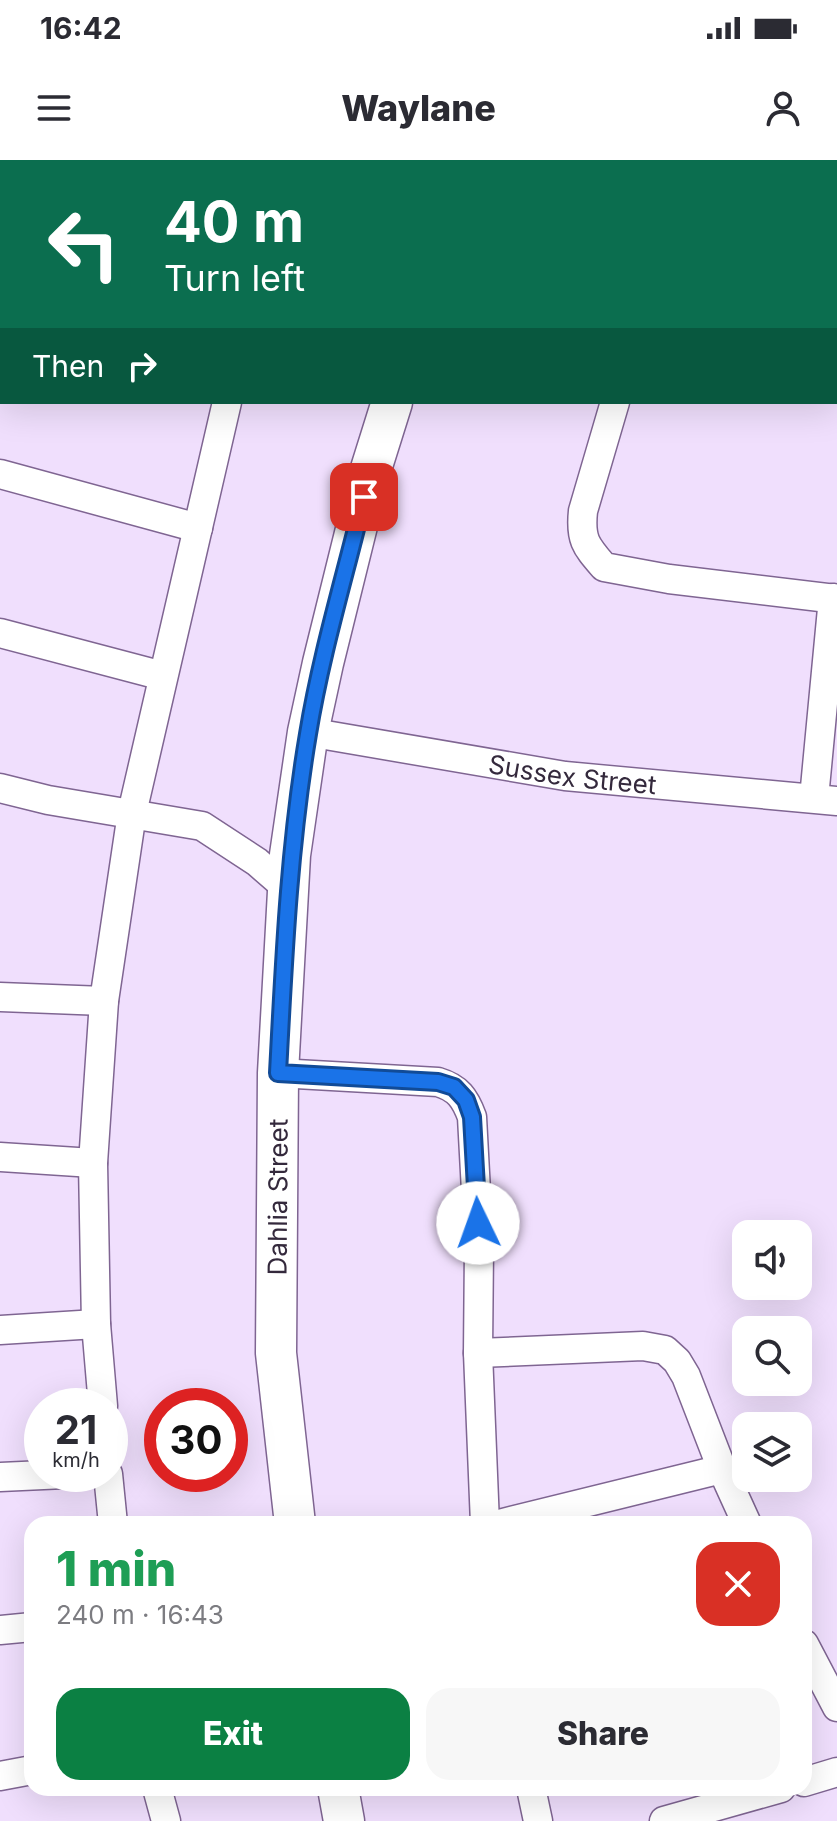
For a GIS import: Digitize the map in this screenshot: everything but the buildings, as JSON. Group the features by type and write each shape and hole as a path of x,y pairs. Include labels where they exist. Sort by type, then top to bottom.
{"street":[{"path":"101,1388 96,1324 93,1163 104,1001 132,813 227,404"},
{"name":"Dahlia Street","path":"294,1516 276,1353 278,1073 288,889 308,732 371,469 391,404"},
{"path":"614,404 581,526 583,542 604,567 669,579 835,598 826,800"},
{"path":"0,474 198,528"},
{"path":"0,633 163,676"},
{"name":"Sussex Street","path":"308,732 565,776 826,800"},
{"path":"0,788 48,800 202,826 257,862 288,889"},
{"path":"0,997 104,1001"},
{"path":"278,1073 438,1082 454,1087 466,1100 472,1117 479,1247 478,1353 485,1516"},
{"path":"0,1157 93,1163"},
{"path":"0,1330 96,1324"},
{"path":"478,1353 643,1346 665,1350 677,1361 686,1376 743,1516"},
{"path":"531,1516 722,1469"},
{"path":"0,1477 24,1476"},
{"path":"110,1492 112,1516"},
{"path":"0,1630 24,1628"},
{"path":"812,1659 837,1707"},
{"path":"0,1776 24,1772"},
{"path":"812,1780 837,1772"},
{"path":"159,1796 166,1821"},
{"path":"339,1796 344,1821"},
{"path":"533,1796 538,1821"},
{"path":"664,1821 753,1796"}],"route":[{"path":"364,497 308,732 290,855 278,1073 423,1080 454,1087 466,1100 472,1117 478,1223"}]}
